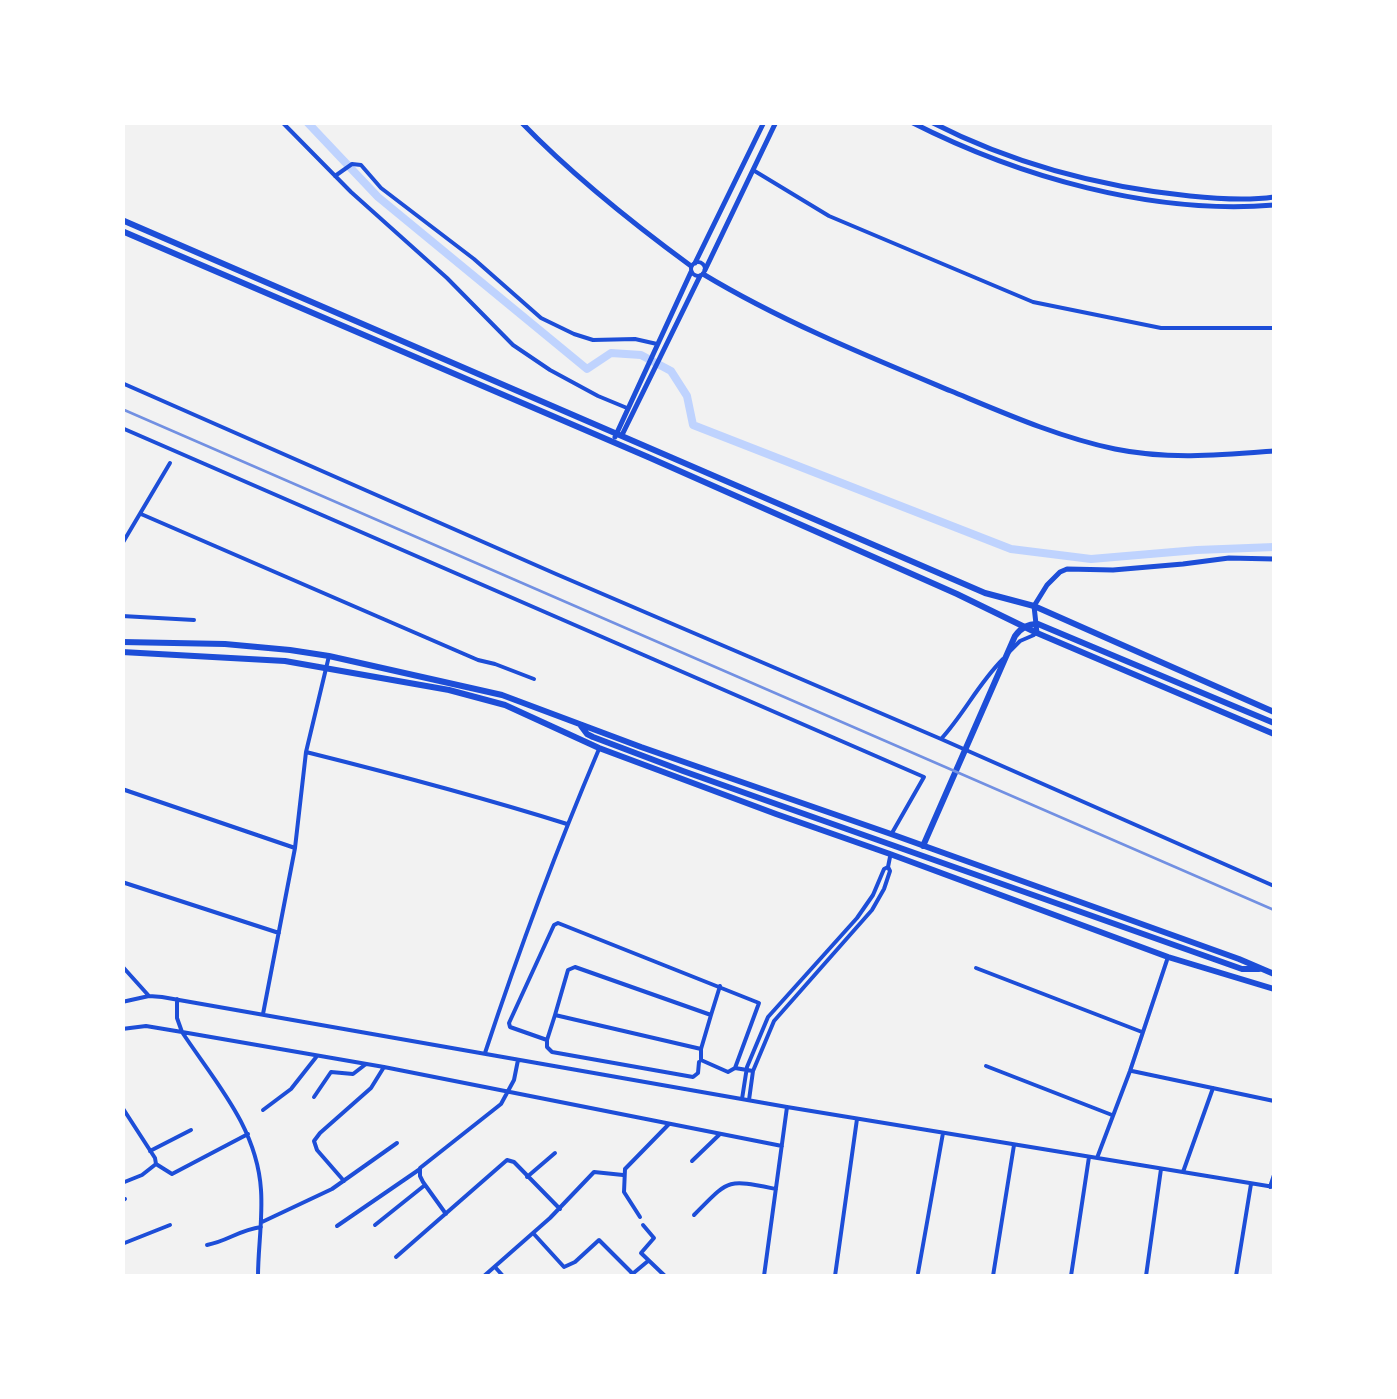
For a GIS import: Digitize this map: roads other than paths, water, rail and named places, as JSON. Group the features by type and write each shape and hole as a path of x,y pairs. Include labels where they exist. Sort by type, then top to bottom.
{"main road":[{"path":"122,220 985,593 1034,606 1274,712"},
{"path":"122,231 1274,734"},
{"path":"919,855 1015,636 1028,625 1038,624 1274,723"},
{"path":"122,642 224,644 329,656 502,695 1274,974"},
{"path":"122,652 285,660 449,690 505,706 599,748 1168,957 1274,989"},
{"path":"580,725 590,736"},
{"path":"576,736 590,736 1239,968 1260,969"},
{"path":"945,874 952,856"},
{"path":"1239,968 1255,983"}],"street":[{"path":"282,122 513,345 550,370 627,408"},
{"path":"521,122 572,173 692,267 694,276 702,273 797,324 894,368 1045,430 1117,450 1194,457 1274,451"},
{"path":"615,443 692,267 764,122"},
{"path":"658,348 702,273 776,122"},
{"path":"911,122 1019,169 1088,188 1186,204 1274,205"},
{"path":"930,122 1015,159 1103,182 1226,200 1274,197"},
{"path":"335,176 352,164 362,166 381,188 474,259 538,316 593,340 635,340 658,348"},
{"path":"754,170 829,216 1034,302 1161,328 1274,328"},
{"path":"692,267 701,263 702,273"},
{"path":"620,434 627,408 650,368"},
{"path":"122,382 1274,886"},
{"path":"122,428 924,777 891,834 890,871 884,889 781,1011 750,1071 745,1100"},
{"path":"122,544 170,463"},
{"path":"141,514 478,660 534,680"},
{"path":"941,740 988,674 1020,641 1037,633 1034,606 1054,577 1067,570 1113,570 1229,558 1274,559"},
{"path":"122,616 194,620"},
{"path":"263,1014 296,848 306,752 329,656"},
{"path":"485,1053 513,968 599,748"},
{"path":"306,752 460,791 567,824"},
{"path":"122,789 296,848"},
{"path":"122,882 279,933"},
{"path":"547,1040 513,1029 509,1023 558,923 756,1000 760,1005 735,1068 728,1072 699,1058"},
{"path":"1098,1158 1168,957"},
{"path":"122,966 149,996"},
{"path":"711,1015 575,967 568,970 547,1047 552,1052 694,1078 720,986"},
{"path":"976,968 1142,1032"},
{"path":"122,1002 149,996 177,999 787,1108 1251,1184 1272,1187 1274,1174"},
{"path":"177,999 176,1018 182,1032 234,1108 248,1134 260,1173 258,1276"},
{"path":"554,1015 701,1049"},
{"path":"122,1029 146,1026 384,1067 782,1146"},
{"path":"264,1110 291,1089 317,1056"},
{"path":"338,1226 495,1110 514,1080 518,1059"},
{"path":"314,1097 331,1072 353,1074 366,1064"},
{"path":"986,1066 1114,1116"},
{"path":"344,1181 314,1141 371,1088 384,1067"},
{"path":"735,1068 750,1071"},
{"path":"1130,1070 1274,1101"},
{"path":"1183,1172 1213,1088"},
{"path":"122,1107 156,1164 172,1174 248,1134"},
{"path":"764,1276 787,1108"},
{"path":"835,1276 857,1119"},
{"path":"122,1124 130,1120"},
{"path":"640,1217 624,1192 623,1175 629,1162 668,1124"},
{"path":"150,1151 191,1130"},
{"path":"918,1273 943,1133"},
{"path":"692,1161 720,1134"},
{"path":"207,1245 225,1242 240,1231 261,1225 324,1193 397,1143"},
{"path":"993,1276 1014,1144"},
{"path":"527,1176 555,1153"},
{"path":"1071,1276 1089,1157"},
{"path":"396,1257 507,1160 514,1162 560,1209"},
{"path":"122,1183 156,1164"},
{"path":"420,1168 425,1185 446,1214"},
{"path":"1146,1276 1161,1169"},
{"path":"484,1276 560,1209 594,1172 623,1175"},
{"path":"694,1215 727,1184 776,1189"},
{"path":"1236,1276 1251,1184"},
{"path":"374,1225 425,1185"},
{"path":"643,1224 654,1238 641,1253 665,1276"},
{"path":"122,1244 170,1226"},
{"path":"533,1234 564,1266 576,1262 599,1240 632,1275 648,1261"},
{"path":"494,1267 503,1276"}],"waterway":[{"path":"307,122 378,197 587,369 611,353 641,355 671,371 687,396 693,425 1011,549 1091,559 1274,547"}],"railway":[{"path":"122,409 1274,910"}]}
